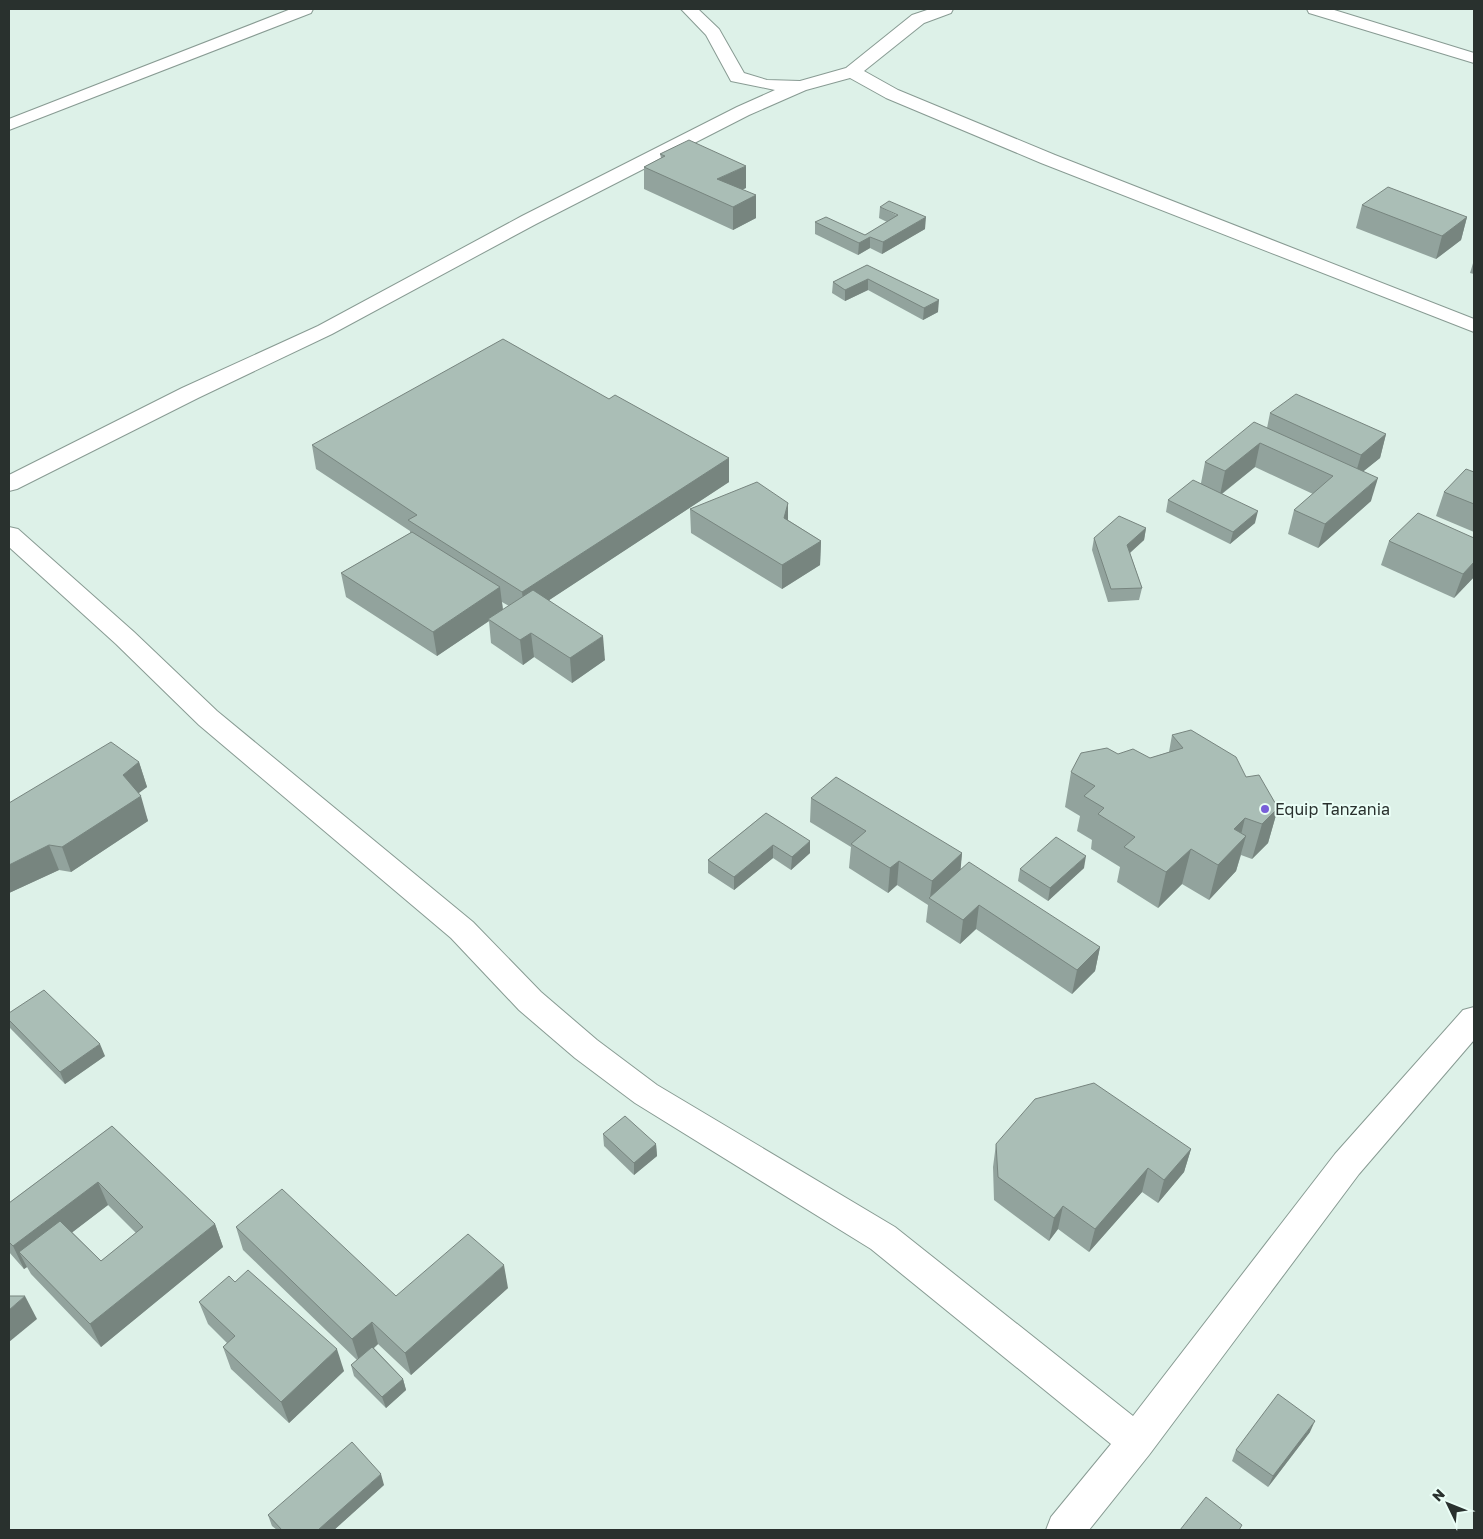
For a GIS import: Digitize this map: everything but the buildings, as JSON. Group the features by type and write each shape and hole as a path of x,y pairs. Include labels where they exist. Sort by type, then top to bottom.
{"street":[{"path":"9,125 305,9"},
{"path":"689,9 713,33 737,76 767,84 800,86"},
{"path":"9,484 190,394 325,330 529,220 744,111 800,86 852,72 918,19 945,9"},
{"path":"1315,9 1474,58"},
{"path":"852,72 892,94 1048,159 1474,326"},
{"path":"9,534 125,638 208,718 462,930 530,1001 586,1049 646,1094 883,1238 1136,1442"},
{"path":"1065,1530 1136,1442 1347,1164 1474,1019"}],"place":[{"name":"Equip Tanzania","path":"1265,809"}]}
